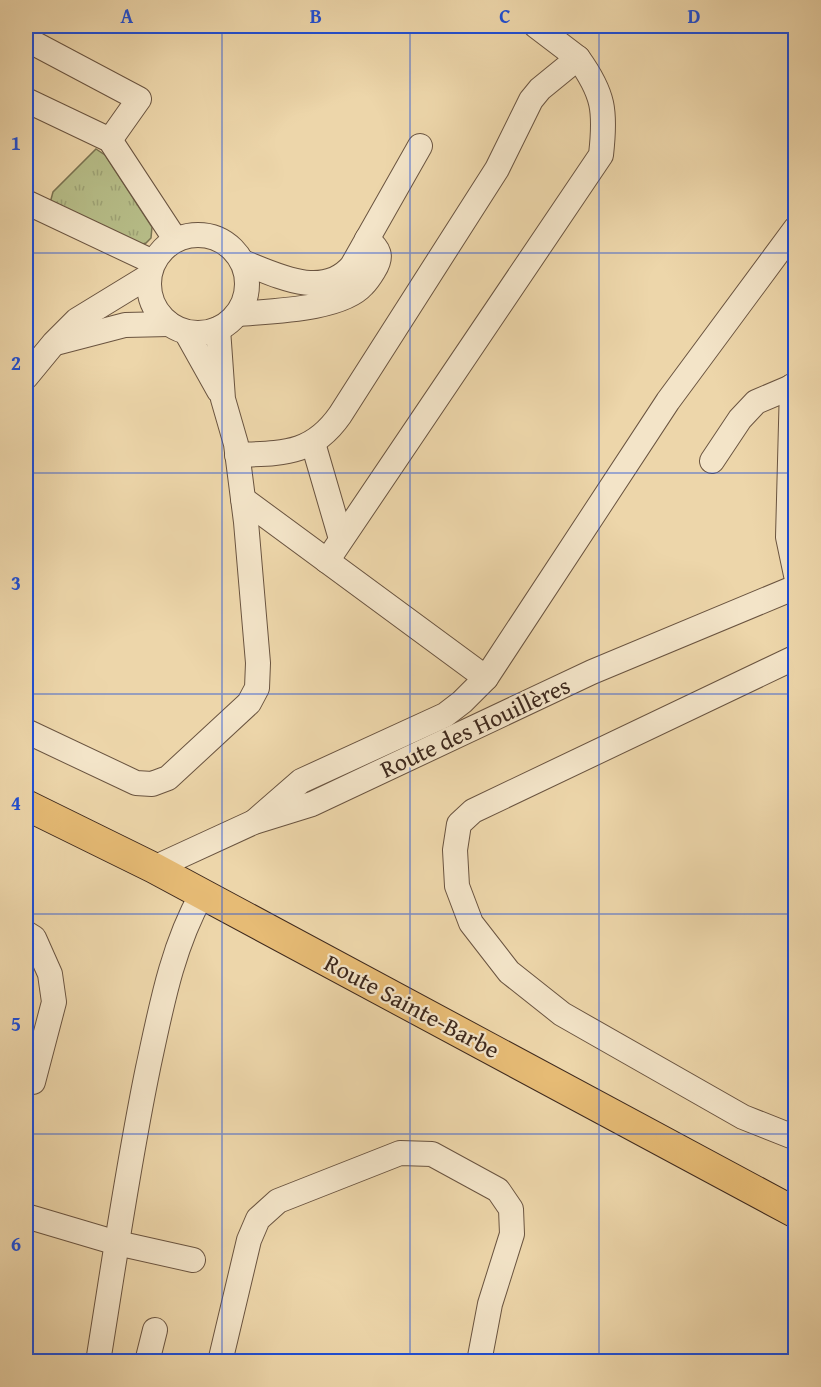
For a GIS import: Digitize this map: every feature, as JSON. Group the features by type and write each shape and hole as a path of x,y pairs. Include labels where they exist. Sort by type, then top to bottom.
{"main road":[{"name":"Route Sainte-Barbe","path":"26,805 154,868 795,1213"}],"lane":[{"path":"327,561 601,155 605,122 602,104 593,79 578,58 536,26"},
{"path":"26,39 139,99 110,140"},
{"path":"237,455 298,450 313,443 330,429 497,169 531,100 540,89 578,58"},
{"path":"26,100 110,140 175,240"},
{"path":"243,262 293,281 324,282 346,274 420,146"},
{"path":"26,202 151,269"},
{"path":"254,822 301,781 445,715 486,678 668,401 795,228"},
{"path":"54,343 125,325 178,328 202,333 218,329 229,323 245,302 248,288 247,275 243,262 234,249 221,239 206,234 190,235 175,240 162,249 151,269 149,290 159,314 178,328 224,399"},
{"path":"238,314 321,305 357,290 363,286 379,262 380,254 377,247 367,239"},
{"path":"26,377 54,343 77,320 151,269"},
{"path":"26,731 136,783 152,784 168,778 249,703 257,688 258,663 243,499 237,455 224,399 218,329"},
{"path":"712,461 740,418 756,402 794,386 788,537 795,575"},
{"path":"313,443 342,539"},
{"path":"243,499 486,678"},
{"name":"Route des Houillères","path":"154,868 254,822 312,804 592,672 795,586"},
{"path":"795,657 472,811 459,824 455,850 458,886 471,923 509,972 562,1014 744,1117 795,1138"},
{"path":"100,1361 134,1136 162,1003 179,942 202,894"},
{"path":"26,933 33,938 50,974 54,1002 33,1082"},
{"path":"220,1362 249,1239 258,1220 278,1202 400,1153 432,1154 498,1190 511,1209 512,1234 490,1304 479,1362"},
{"path":"26,1216 117,1243 193,1260"},
{"path":"147,1362 155,1330"}],"green space":[{"path":"96,149 105,155 152,227 151,238 146,243 133,247 50,203 53,192"}]}
